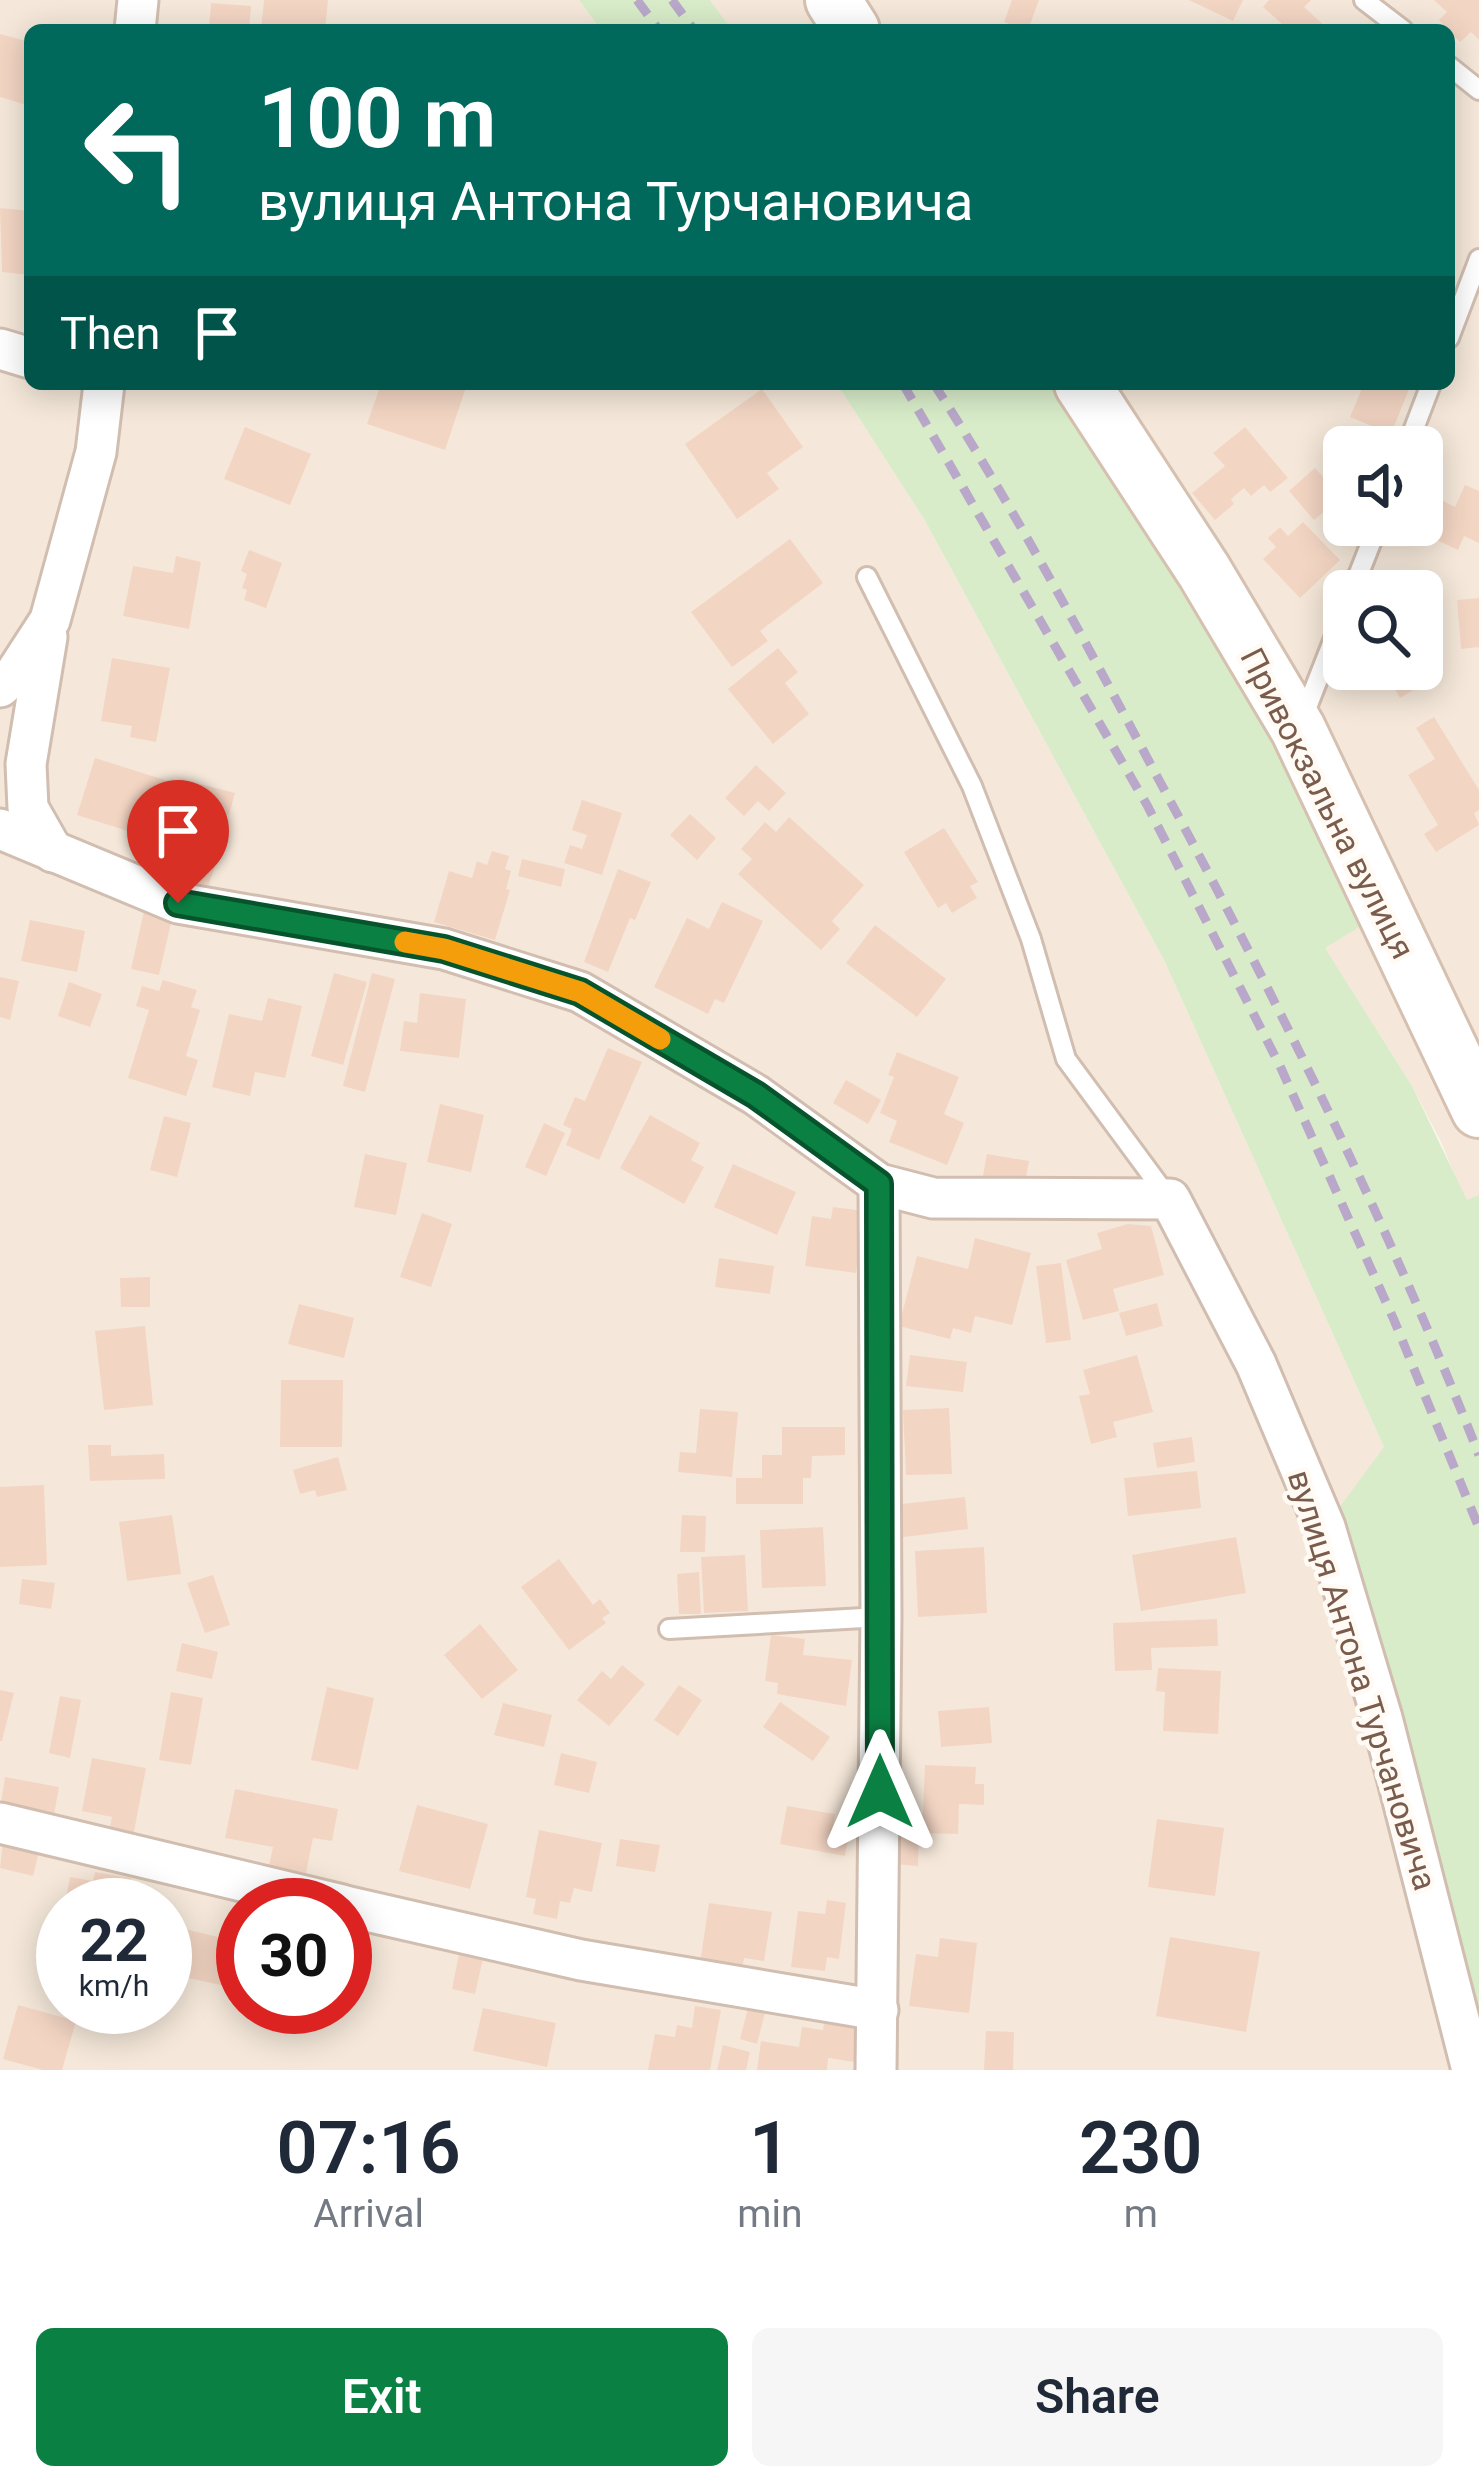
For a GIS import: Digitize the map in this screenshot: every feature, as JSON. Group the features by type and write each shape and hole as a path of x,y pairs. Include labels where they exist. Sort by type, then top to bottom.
{"street":[{"path":"53,852 28,808 26,764 50,620 96,452 103,390"},
{"name":"Привокзальна вулиця","path":"1086,390 1298,729 1479,1111"},
{"path":"0,687 15,674 50,620"},
{"path":"0,830 178,903 444,949 580,992 756,1095 879,1184 933,1198 1170,1199"},
{"path":"876,2070 879,1184"},
{"name":"вулиця Антона Турчановича","path":"1170,1199 1256,1364 1325,1527 1388,1739 1472,2070"},
{"path":"0,1823 230,1878"},
{"path":"372,1912 581,1960 878,2010"}],"lane":[{"path":"1364,0 1395,24"},
{"path":"1455,71 1479,90"},
{"path":"1455,322 1479,259"},
{"path":"1415,426 1429,390"},
{"path":"867,577 972,786 1031,939 1066,1059 1170,1199"},
{"path":"1298,729 1323,666"},
{"path":"669,1629 881,1617"}],"shaded area":[{"path":"0,0 579,0 597,24 24,24 24,390 841,390 924,519 1164,960 1384,1447 1472,2070 0,2070"},
{"path":"710,0 1479,0 1479,1233 1412,1086 971,390 1455,390 1455,24 728,24"}],"green space":[{"path":"579,0 710,0 728,24 597,24"},
{"path":"841,390 1085,390 1385,911 1325,948 1412,1086 1467,1200 1479,1195 1479,2070 1325,1527 1384,1447 1164,960 924,519"}],"building":[{"path":"264,0 328,0 326,24 262,24"},
{"path":"1012,0 1039,0 1030,24 1004,22"},
{"path":"1189,0 1243,0 1233,21"},
{"path":"1269,0 1311,0 1304,7 1322,24 1282,24 1263,7"},
{"path":"1434,0 1479,0 1479,40 1471,32 1460,42 1455,24 1439,20 1447,12"},
{"path":"211,3 251,6 250,24 209,24"},
{"path":"0,34 24,40 24,104 0,97"},
{"path":"0,208 24,210 24,274 2,272"},
{"path":"379,390 465,390 445,450 367,424"},
{"path":"763,390 803,447 767,473 779,489 737,519 685,444"},
{"path":"1361,390 1409,390 1394,426 1372,426 1350,417"},
{"path":"245,427 311,454 290,505 224,479"},
{"path":"1245,427 1288,478 1270,492 1264,485 1251,496 1244,488 1215,520 1192,493 1225,466 1213,453"},
{"path":"1315,468 1323,477 1323,512 1314,520 1289,491"},
{"path":"1465,485 1479,491 1479,543 1464,536 1458,550 1443,543 1443,501 1455,507"},
{"path":"1303,522 1340,560 1323,570 1323,576 1300,598 1263,559 1276,547 1268,538 1280,527 1288,536"},
{"path":"790,539 823,583 760,631 768,641 732,667 691,612"},
{"path":"249,550 282,563 266,608 244,600 247,574 241,571"},
{"path":"176,556 201,562 189,629 123,616 133,566 173,573"},
{"path":"1479,598 1479,647 1461,649 1457,600"},
{"path":"778,648 798,672 785,683 809,714 773,744 728,689"},
{"path":"112,658 170,668 156,742 130,737 132,726 101,721"},
{"path":"1434,717 1479,790 1479,810 1474,813 1479,825 1436,852 1424,834 1438,825 1408,775 1435,759 1416,728"},
{"path":"95,758 171,782 153,839 77,815"},
{"path":"756,765 786,793 769,811 758,801 744,816 725,798"},
{"path":"180,779 235,793 229,815 174,801"},
{"path":"582,800 622,813 602,875 564,863 570,845 582,849 587,835 572,830"},
{"path":"690,814 716,838 697,860 670,835"},
{"path":"789,817 864,885 832,921 840,929 821,950 738,874 752,859 741,849 765,822 776,832"},
{"path":"178,825 224,839 207,890 163,876"},
{"path":"944,828 978,882 970,886 977,898 952,913 946,903 938,908 904,852"},
{"path":"492,851 509,856 505,869 511,871 495,940 434,922 449,871 472,878 477,861 487,865"},
{"path":"522,859 565,869 561,887 518,876"},
{"path":"618,869 651,882 608,972 584,962"},
{"path":"722,902 763,921 724,1003 715,999 708,1014 654,987 687,918 709,929"},
{"path":"145,907 173,914 159,975 131,969"},
{"path":"30,920 85,931 77,972 21,961"},
{"path":"875,925 946,979 917,1017 846,963"},
{"path":"334,973 367,982 343,1065 311,1056"},
{"path":"372,973 395,979 365,1092 343,1086"},
{"path":"0,977 19,981 10,1020 0,1017"},
{"path":"163,980 197,990 191,1007 200,1010 186,1056 198,1060 186,1096 128,1078 149,1010 136,1006 142,986 159,991"},
{"path":"69,982 102,994 90,1027 58,1016"},
{"path":"420,993 466,999 459,1058 400,1051 404,1021 417,1023"},
{"path":"268,998 302,1006 285,1078 255,1072 250,1096 212,1087 229,1014 262,1021"},
{"path":"608,1048 642,1062 599,1160 566,1145 572,1129 563,1125 575,1097 585,1101"},
{"path":"897,1052 959,1077 944,1114 964,1123 947,1165 889,1142 897,1121 880,1113 894,1077 888,1075"},
{"path":"846,1080 881,1100 868,1124 833,1103"},
{"path":"440,1104 484,1115 471,1172 427,1162"},
{"path":"650,1115 700,1143 691,1160 704,1167 684,1204 620,1168"},
{"path":"164,1116 191,1123 177,1177 150,1170"},
{"path":"544,1123 565,1133 546,1176 525,1167"},
{"path":"365,1154 407,1163 396,1215 354,1207"},
{"path":"987,1154 1029,1161 1024,1188 982,1181"},
{"path":"733,1164 796,1192 777,1235 714,1207"},
{"path":"833,1207 864,1211 856,1273 805,1266 812,1216 831,1219"},
{"path":"422,1213 452,1224 431,1287 400,1277"},
{"path":"1128,1224 1151,1226 1164,1275 1113,1289 1119,1311 1083,1320 1066,1260 1102,1249 1097,1233"},
{"path":"975,1238 1031,1253 1012,1325 975,1316 971,1333 953,1328 950,1339 899,1326 917,1256 968,1269"},
{"path":"719,1258 774,1266 770,1294 715,1287"},
{"path":"1061,1263 1071,1340 1046,1343 1036,1266"},
{"path":"150,1277 150,1307 121,1307 120,1278"},
{"path":"1157,1303 1163,1326 1126,1336 1119,1313"},
{"path":"299,1304 354,1318 344,1358 288,1344"},
{"path":"145,1326 153,1405 104,1410 95,1331"},
{"path":"910,1355 967,1362 963,1392 906,1386"},
{"path":"1137,1355 1153,1412 1113,1422 1117,1437 1091,1444 1079,1396 1090,1394 1083,1370"},
{"path":"281,1380 343,1380 342,1447 280,1447"},
{"path":"949,1408 952,1474 906,1475 903,1410"},
{"path":"700,1409 738,1412 732,1477 678,1472 680,1452 696,1453"},
{"path":"782,1427 845,1427 845,1455 812,1456 811,1478 803,1478 803,1504 736,1504 736,1478 762,1478 762,1455 782,1455"},
{"path":"1192,1437 1195,1462 1157,1468 1153,1443"},
{"path":"88,1445 111,1445 111,1456 164,1454 165,1479 90,1481"},
{"path":"338,1457 347,1490 317,1497 315,1490 300,1494 293,1470"},
{"path":"1197,1471 1201,1508 1128,1516 1124,1478"},
{"path":"44,1485 47,1565 0,1567 0,1487"},
{"path":"965,1497 968,1529 896,1538 893,1505"},
{"path":"172,1515 181,1574 127,1581 119,1522"},
{"path":"682,1515 706,1516 705,1552 680,1552"},
{"path":"823,1527 826,1586 762,1588 760,1530"},
{"path":"1236,1537 1246,1593 1141,1611 1132,1555"},
{"path":"984,1547 987,1613 918,1617 915,1551"},
{"path":"745,1555 748,1611 704,1613 701,1557"},
{"path":"559,1559 593,1605 600,1599 610,1613 602,1618 606,1623 569,1650 521,1587"},
{"path":"699,1572 701,1614 679,1614 677,1574"},
{"path":"213,1575 230,1625 205,1633 187,1583"},
{"path":"22,1579 55,1583 51,1609 19,1604"},
{"path":"1217,1619 1218,1646 1151,1648 1152,1670 1115,1671 1113,1623"},
{"path":"480,1624 518,1670 482,1699 444,1655"},
{"path":"771,1635 805,1639 803,1655 852,1660 846,1706 777,1694 778,1683 765,1681"},
{"path":"182,1643 218,1652 212,1679 176,1671"},
{"path":"622,1665 645,1684 609,1726 577,1700 602,1671 611,1679"},
{"path":"1158,1668 1221,1671 1218,1734 1163,1731 1165,1692 1156,1691"},
{"path":"679,1685 702,1700 678,1736 654,1720"},
{"path":"327,1687 374,1698 358,1770 311,1760"},
{"path":"0,1690 14,1693 2,1741 0,1741"},
{"path":"171,1692 203,1698 191,1765 159,1760"},
{"path":"60,1696 81,1700 70,1758 49,1753"},
{"path":"780,1702 830,1737 813,1761 763,1727"},
{"path":"503,1703 552,1715 544,1747 494,1735"},
{"path":"989,1707 992,1743 941,1747 938,1711"},
{"path":"561,1753 597,1762 589,1793 554,1785"},
{"path":"92,1758 146,1768 133,1837 109,1832 112,1817 82,1811"},
{"path":"925,1765 976,1767 975,1784 984,1784 984,1805 959,1804 958,1834 922,1833"},
{"path":"5,1777 59,1787 53,1820 0,1810"},
{"path":"235,1789 338,1809 332,1841 313,1838 306,1873 269,1866 273,1847 225,1838"},
{"path":"417,1805 488,1824 470,1889 399,1871"},
{"path":"787,1806 835,1814 832,1830 849,1833 845,1856 780,1844"},
{"path":"1157,1819 1224,1828 1215,1896 1148,1887"},
{"path":"894,1828 919,1830 918,1866 893,1864"},
{"path":"539,1830 602,1843 592,1892 574,1888 570,1903 560,1901 557,1919 533,1914 536,1899 526,1897"},
{"path":"4,1834 41,1844 33,1876 0,1868"},
{"path":"620,1839 660,1845 655,1872 616,1866"},
{"path":"95,1872 131,1878 94,1878"},
{"path":"827,1900 846,1903 839,1959 827,1957 825,1971 791,1967 798,1911 825,1914"},
{"path":"709,1903 772,1912 764,1961 744,1958 742,1969 700,1963"},
{"path":"192,1931 216,1936 216,1984 192,1979"},
{"path":"1170,1937 1260,1952 1246,2032 1156,2016"},
{"path":"940,1938 977,1943 969,2013 909,2006 916,1954 938,1957"},
{"path":"460,1949 484,1954 475,1994 452,1989"},
{"path":"749,2004 766,2009 757,2044 740,2039"},
{"path":"18,2005 36,2010 36,2034 72,2034 62,2070 3,2059"},
{"path":"695,2006 721,2010 710,2070 648,2070 655,2034 675,2037 677,2025 692,2028"},
{"path":"483,2008 556,2023 547,2067 473,2051"},
{"path":"826,2008 837,2010 860,2029 855,2062 828,2058 827,2070 757,2070 761,2041 799,2047 802,2027 823,2030"},
{"path":"986,2031 1014,2032 1013,2070 984,2070"},
{"path":"723,2045 750,2052 746,2070 717,2070"}],"railway":[{"path":"637,0 655,24"},
{"path":"672,0 690,24"},
{"path":"906,390 1147,805 1280,1066 1394,1320 1479,1528"},
{"path":"938,390 1051,580 1246,946 1369,1197 1479,1455"}],"slow traffic":[{"path":"405,942 444,949 580,992 660,1039"}],"route":[{"path":"178,903 444,949 580,992 756,1095 879,1184 880,1792"}]}
